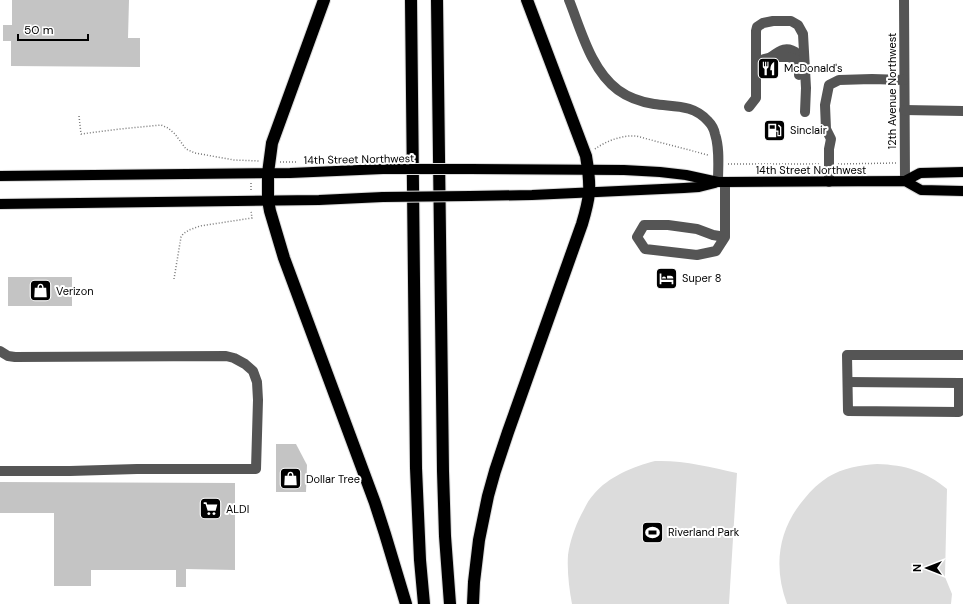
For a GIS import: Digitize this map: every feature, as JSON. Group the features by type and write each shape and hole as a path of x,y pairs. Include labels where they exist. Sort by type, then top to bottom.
{"highway":[{"path":"324,0 276,130 271,148 268,173 268,200 284,258 375,502 406,604"},
{"path":"411,0 416,468 420,560 424,604"},
{"path":"437,0 443,471 445,536 450,604"},
{"path":"473,604 479,540 490,490 508,432 582,224 589,193 586,156 527,0"}],"main road":[{"name":"14th Street Northwest","path":"0,176 268,173 383,169 624,170 686,175 722,182 830,182 904,181 920,172 963,172"},
{"name":"14th Street Northwest","path":"904,181 921,190 963,191"},
{"name":"14th Street Northwest","path":"0,204 519,196 699,187 722,182"}],"street":[{"path":"570,0 591,55 608,81 629,97 642,102 682,107 693,110 703,115 710,122 715,131 722,182 725,237 716,251 697,255 645,249 637,237 644,225 668,225 697,229 713,235 725,237"},
{"name":"12th Avenue Northwest","path":"904,0 904,181"},
{"path":"750,107 756,98 759,90 759,65 764,59 770,57 788,56 795,59 799,64 799,95 805,112 806,88 803,34 798,25 791,21 773,21 763,23 757,27 756,98"},
{"path":"830,182 830,139 826,129 825,105 829,85 839,80 904,80"},
{"path":"904,110 963,111"},
{"path":"0,351 8,356 15,357 226,356 234,358 245,364 253,372 257,382 258,400 256,469 0,471"},
{"path":"848,382 961,383 959,412 848,411 847,355 963,355"}],"path":[{"path":"79,116 81,134 156,125 165,126 172,131 183,146 190,151 218,158 250,161 252,218 200,226 183,234 180,237 174,279"}],"shaded area":[{"name":"Riverland Park","path":"655,461 707,466 737,473 729,604 572,604 568,580 568,555 575,529 588,501 606,482 614,477 630,469"},
{"path":"877,464 915,470 923,473 947,489 945,577 952,594 951,604 787,604 780,576 779,562 784,535 796,510 807,495 828,477 840,471 864,465"}],"building":[{"path":"12,0 129,0 128,38 140,38 140,67 11,66 11,41 3,41 3,25 12,25"},
{"name":"Verizon","path":"8,277 72,277 72,306 8,306"},
{"name":"Dollar Tree","path":"276,444 296,444 307,465 306,492 276,492"},
{"path":"0,482 235,483 235,570 186,569 186,587 176,587 176,570 91,570 91,586 54,586 54,513 0,513"}],"place":[{"name":"McDonald's","path":"768,68"},
{"name":"Sinclair","path":"774,130"},
{"name":"Super 8","path":"667,278"},
{"name":"Verizon","path":"40,291"},
{"name":"Dollar Tree","path":"291,479"},
{"name":"ALDI","path":"211,509"},
{"name":"Riverland Park","path":"653,532"}]}
